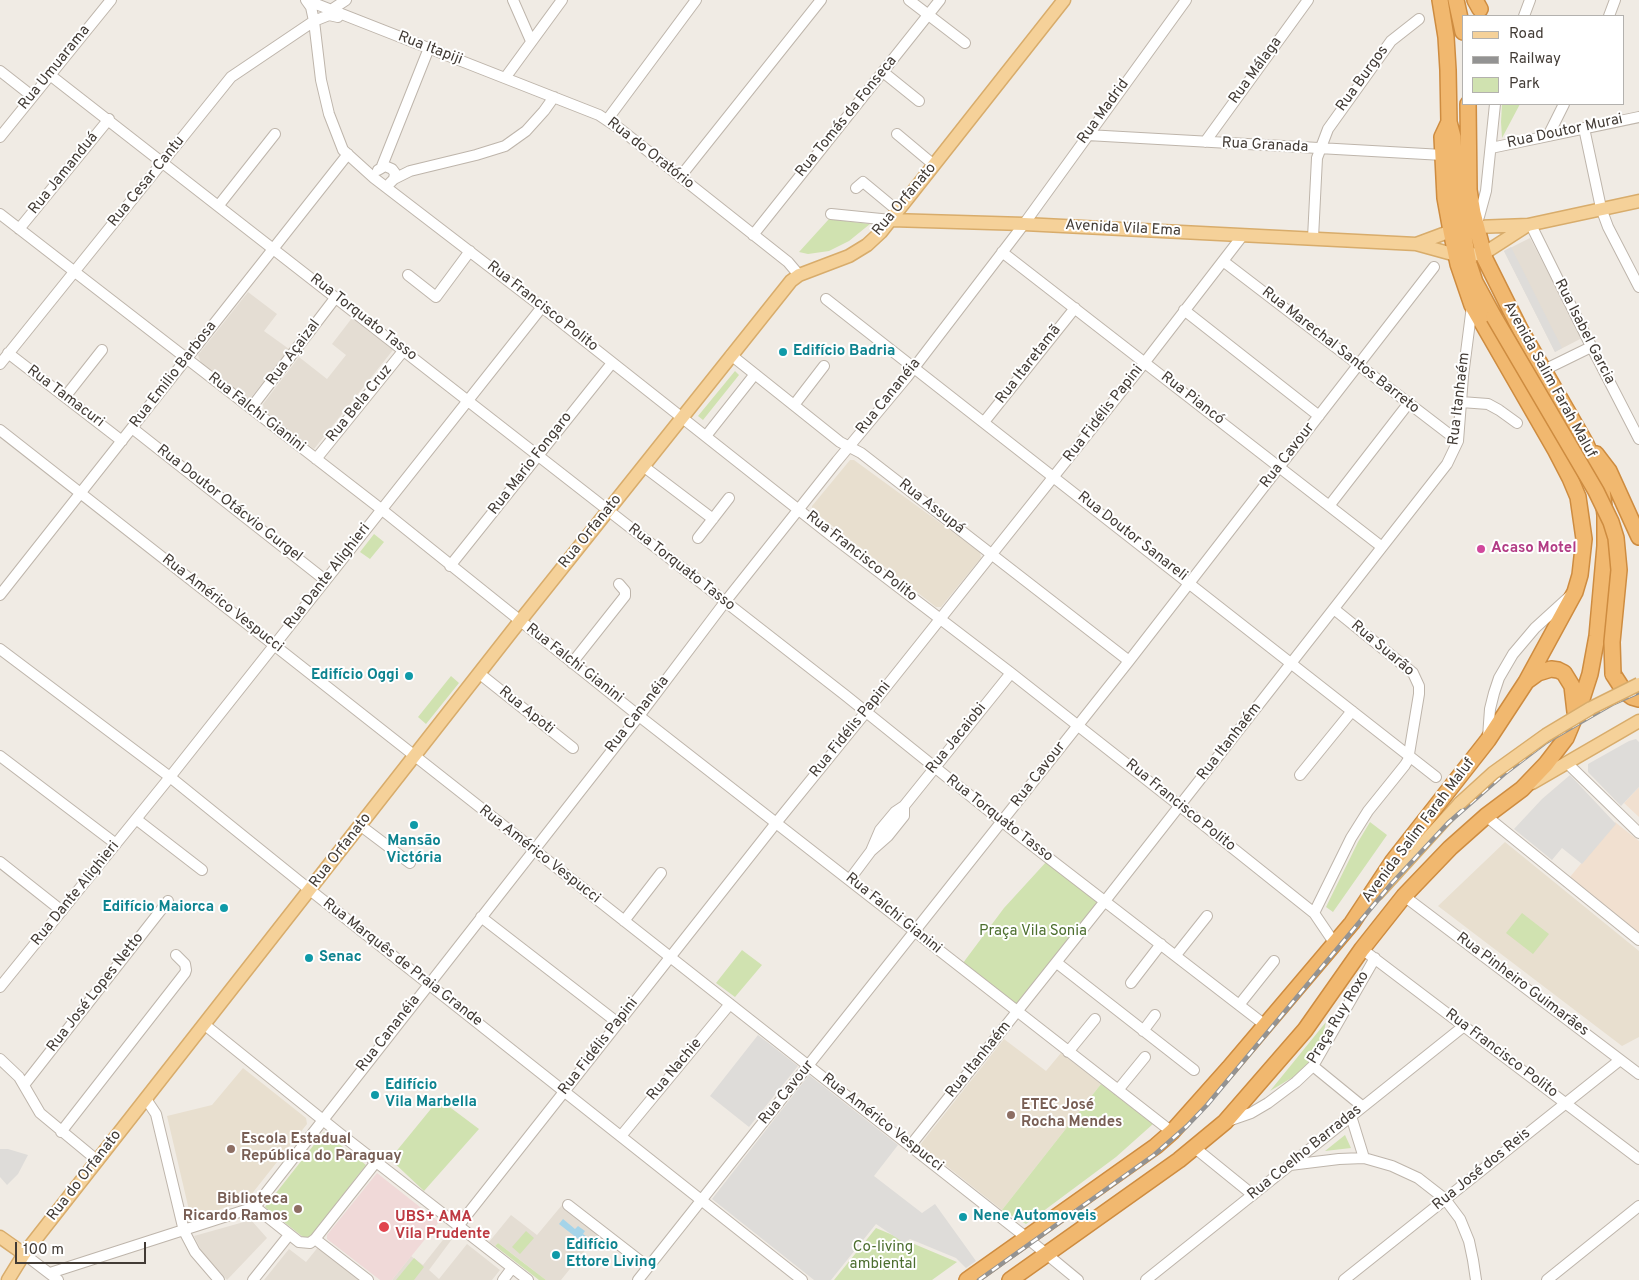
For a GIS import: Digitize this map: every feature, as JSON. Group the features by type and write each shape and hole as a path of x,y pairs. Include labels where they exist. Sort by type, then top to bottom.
{"highway":[{"path":"1456,0 1462,27"},
{"name":"Avenida Salim Farah Maluf","path":"1010,1280 1195,1148 1225,1122 1305,1030 1362,949 1404,896 1486,816 1522,789 1546,764 1566,738 1590,674 1596,636 1605,546 1605,514 1602,489 1596,467 1586,444 1496,284 1483,254 1463,229 1445,198 1442,138 1449,122 1448,70 1440,3"},
{"name":"Avenida Salim Farah Maluf","path":"1463,229 1469,190 1468,105"},
{"path":"1449,122 1453,137 1456,195 1463,229 1462,255 1494,317 1596,491 1612,522 1616,538 1619,570 1612,650 1613,674 1624,692 1639,699"},
{"name":"Avenida Salim Farah Maluf","path":"966,1280 1136,1161 1172,1132 1352,923 1393,861 1488,740 1526,682 1575,592 1580,575 1584,539 1578,497 1570,478 1472,305 1462,255"},
{"path":"1586,444 1609,471 1639,538"},
{"path":"1526,682 1543,671 1551,669 1564,673 1572,686 1575,716"}],"main road":[{"name":"Rua Orfanato","path":"146,1099 520,621 791,281 800,274 849,256 867,245 881,232 1064,0"},
{"name":"Avenida Vila Ema","path":"1416,244 1463,229 1530,225 1639,201"},
{"name":"Avenida Vila Ema","path":"895,215 1024,224 1416,244 1462,255 1483,254 1530,225"},
{"path":"1352,923 1460,803 1493,773 1546,735 1591,708 1639,684"},
{"path":"1522,789 1639,721"},
{"name":"Rua do Orfanato","path":"24,1254 146,1099"},
{"path":"0,1237 24,1254 8,1280"}],"street":[{"name":"Rua Umuarama","path":"0,137 111,0"},
{"path":"306,0 311,7 314,21 321,80 329,114 343,150 380,182 391,182 388,150 429,48"},
{"name":"Rua Itapiji","path":"306,0 554,97"},
{"path":"331,10 346,0"},
{"path":"513,0 531,41"},
{"path":"504,78 562,0"},
{"path":"607,120 696,0"},
{"path":"680,177 821,0"},
{"path":"909,0 965,43"},
{"name":"Rua Tomás da Fonseca","path":"754,234 940,0"},
{"name":"Rua Madrid","path":"1024,224 1186,0"},
{"name":"Rua Málaga","path":"1205,142 1308,0"},
{"path":"1609,15 1615,0"},
{"path":"1519,15 1529,3"},
{"path":"1524,15 1529,3"},
{"path":"314,21 328,15 368,25"},
{"name":"Rua Burgos","path":"1314,238 1318,158 1328,129 1390,42 1419,19"},
{"name":"Rua Cesar Cantu","path":"0,364 231,77 314,21"},
{"path":"0,71 32,96"},
{"path":"883,72 918,101"},
{"name":"Rua Torquato Tasso","path":"50,75 109,119 866,712 1002,822 1265,1025"},
{"path":"380,182 376,172 389,170 410,171 505,146 526,132 554,97"},
{"name":"Rua do Oratório","path":"554,97 607,120 754,234 800,274"},
{"path":"1463,229 1486,192 1495,105"},
{"path":"1548,136 1564,105"},
{"name":"Rua Doutor Murai","path":"1491,148 1639,116"},
{"name":"Rua Jamanduá","path":"19,229 109,119"},
{"path":"1584,128 1601,208 1608,227 1639,287"},
{"path":"219,205 275,134"},
{"path":"897,134 934,165"},
{"name":"Rua Granada","path":"1087,135 1443,155"},
{"name":"Rua Emilio Barbosa","path":"0,596 348,154"},
{"name":"Rua Francisco Polito","path":"380,182 1180,806 1314,913 1335,944"},
{"path":"856,188 863,182 895,215"},
{"name":"Rua Falchi Gianini","path":"0,214 381,509 639,716 1172,1132"},
{"name":"Avenida Vila Ema","path":"831,214 895,215"},
{"name":"Rua Cananéia","path":"255,1207 639,716 725,602 914,367 1024,224"},
{"name":"Rua Isabel Garcia","path":"1530,225 1639,439"},
{"name":"Rua Fidélis Papini","path":"459,1225 776,823 993,554 1243,235"},
{"path":"408,275 436,297 470,251"},
{"name":"Rua Piancó","path":"1002,252 1382,547"},
{"name":"Rua Marechal Santos Barreto","path":"1223,260 1358,366 1458,441"},
{"name":"Rua Cavour","path":"638,1280 1078,726 1434,267"},
{"name":"Rua Açaizal","path":"251,408 336,297"},
{"name":"Rua Doutor Sanareli","path":"826,299 1436,777"},
{"name":"Rua Itanhaém","path":"910,1146 1057,963 1447,464 1458,441 1472,305"},
{"name":"Rua Dante Alighieri","path":"0,987 170,777 542,307"},
{"name":"Rua Itaretamã","path":"984,422 1074,308"},
{"path":"1184,310 1319,416"},
{"path":"1544,370 1591,347"},
{"path":"65,397 102,350"},
{"name":"Rua Bela Cruz","path":"316,459 404,350"},
{"name":"Rua Tamacuri","path":"8,353 122,441"},
{"name":"Rua Assupá","path":"731,355 840,442 861,453 1129,661"},
{"name":"Rua Mario Fongaro","path":"450,566 612,362"},
{"path":"794,405 824,366"},
{"path":"706,436 755,374"},
{"path":"1461,402 1488,404 1516,423"},
{"path":"1329,506 1408,404"},
{"name":"Rua Doutor Otácvio Gurgel","path":"132,428 325,580"},
{"name":"Rua Américo Vespucci","path":"0,430 1078,1280"},
{"path":"644,466 713,518"},
{"path":"698,538 730,498"},
{"path":"572,663 625,596 625,591 619,584"},
{"path":"1488,740 1490,709 1494,693 1499,678 1513,654 1535,628 1575,592"},
{"name":"Rua Suarão","path":"1314,913 1351,838 1368,811 1405,765 1419,694 1417,679 1406,667 1334,609"},
{"name":"Rua Marquês de Praia Grande","path":"0,649 170,777 802,1280"},
{"name":"Rua Jacaiobi","path":"850,879 871,851 880,830 894,812 904,806 1010,672"},
{"name":"Rua Apoti","path":"480,674 572,748"},
{"path":"1300,775 1352,711"},
{"path":"0,756 116,844"},
{"path":"1567,763 1639,833"},
{"path":"1486,816 1639,940"},
{"path":"136,819 202,870"},
{"path":"360,826 410,863"},
{"path":"0,862 62,911"},
{"path":"624,921 661,873"},
{"name":"Rua Pinheiro Guimarães","path":"1404,896 1620,1060 1637,1068"},
{"name":"Rua José Lopes Netto","path":"24,1085 168,901"},
{"path":"1176,955 1207,916"},
{"path":"481,917 618,1023"},
{"path":"1131,983 1161,944"},
{"name":"Rua Francisco Polito","path":"1362,949 1639,1159"},
{"path":"61,1132 185,973 184,964 176,955"},
{"name":"Praça Ruy Roxo","path":"1225,1122 1250,1113 1268,1103 1296,1082 1313,1066 1375,958"},
{"path":"1240,1005 1274,961"},
{"path":"1057,963 1194,1070"},
{"name":"Rua Nachie","path":"621,1136 730,1004"},
{"path":"1143,1031 1155,1015"},
{"path":"1068,1052 1095,1019"},
{"path":"205,1025 376,1162 528,1280"},
{"name":"Rua Coelho Barradas","path":"1146,1280 1464,1026"},
{"path":"1118,1090 1145,1057"},
{"path":"0,1059 24,1085 40,1113 98,1161"},
{"name":"Rua José dos Reis","path":"1344,1280 1620,1060"},
{"path":"1313,1066 1362,1106"},
{"path":"146,1099 156,1114 184,1231 195,1252 219,1280"},
{"path":"1351,1116 1364,1158"},
{"path":"1195,1148 1253,1195"},
{"path":"1289,1165 1364,1158 1386,1163 1424,1183 1446,1199 1457,1213 1474,1260 1476,1280"},
{"path":"50,1273 255,1207 289,1235 305,1244 315,1239 376,1162"},
{"path":"568,1205 648,1267"},
{"path":"1547,1280 1639,1206"},
{"path":"253,1280 289,1235"},
{"path":"315,1239 368,1280"},
{"path":"24,1254 58,1280"},
{"path":"502,1280 512,1268"}],"shaded area":[{"path":"1530,238 1582,338 1555,352 1504,251"},
{"path":"1511,247 1562,348 1555,352 1504,251"},
{"path":"248,292 277,314 264,331 289,349 249,400 201,363 198,355"},
{"path":"352,318 393,350 314,449 264,411 263,404 299,357 327,379 346,355 332,344"},
{"path":"850,460 854,460 980,552 981,558 941,607 936,607 812,510 812,506"},
{"path":"1636,739 1639,742 1639,787 1621,806 1588,772 1588,764"},
{"path":"1570,775 1616,824 1582,864 1562,848 1552,860 1514,829 1542,799"},
{"path":"1639,787 1639,817 1624,803"},
{"path":"1615,822 1639,841 1639,933 1570,877"},
{"path":"1505,842 1639,951 1639,1037 1622,1046 1438,906"},
{"path":"758,1035 798,1066 749,1127 710,1096"},
{"name":"ETEC José Rocha Mendes","path":"1004,1039 1046,1071 1061,1053 1101,1084 1002,1210 920,1145"},
{"name":"Escola Estadual República do Paraguay","path":"243,1068 306,1118 307,1124 247,1200 198,1217 189,1210 167,1116 212,1105"},
{"path":"809,1075 898,1145 874,1176 922,1213 935,1204 976,1261 966,1268 956,1258 910,1239 904,1243 876,1224 831,1280 814,1280 712,1199"},
{"path":"0,1149 8,1149 28,1155 18,1174 7,1185 0,1177"},
{"name":"UBS+ AMA Vila Prudente","path":"377,1173 439,1222 392,1280 380,1280 327,1239 327,1235"},
{"path":"562,1205 598,1234 561,1280 546,1280 498,1243 495,1246 489,1242 511,1215 537,1235"},
{"path":"251,1220 267,1238 227,1280 201,1250 194,1236"},
{"path":"450,1231 455,1235 429,1270 439,1279 467,1244 500,1270 492,1280 392,1280 411,1256 423,1265"},
{"path":"319,1246 363,1280 264,1280 289,1249 306,1262"}],"green space":[{"path":"1502,105 1519,105 1502,138"},
{"path":"829,219 870,224 849,241 829,251 808,254 799,252"},
{"path":"735,371 739,375 703,420 698,416"},
{"path":"374,534 384,542 370,559 360,552"},
{"path":"451,676 459,683 426,724 418,717"},
{"path":"1370,822 1387,835 1333,912 1326,907"},
{"name":"Praça Vila Sonia","path":"1047,861 1103,904 1018,1012 960,967 1004,908"},
{"path":"1522,913 1549,934 1533,954 1506,933"},
{"path":"742,950 762,965 735,997 716,983"},
{"path":"1326,1022 1320,1050 1298,1074 1270,1091"},
{"path":"1101,1084 1153,1124 1116,1157 1026,1224 1002,1210"},
{"path":"439,1099 479,1129 424,1191 390,1159"},
{"path":"324,1132 366,1165 311,1236 307,1238 303,1237 265,1207"},
{"path":"1345,1135 1351,1148 1325,1151"},
{"name":"Co-living ambiental","path":"876,1228 957,1262 932,1280 834,1280"},
{"path":"526,1231 534,1238 520,1254 512,1247"},
{"path":"498,1243 546,1280 539,1280 495,1246"},
{"path":"414,1258 424,1267 414,1280 396,1280"}],"water":[{"path":"563,1219 575,1229 578,1226 585,1231 583,1234 586,1236 582,1242 559,1224"}],"railway":[{"path":"979,1280 1154,1155 1187,1126 1207,1105 1392,883 1448,823 1504,774 1546,742 1612,704 1639,692"}],"place":[{"name":"Edifício Badria","path":"783,352"},
{"name":"Acaso Motel","path":"1481,549"},
{"name":"Edifício Oggi","path":"409,676"},
{"name":"Mansão Victória","path":"414,825"},
{"name":"Edifício Maiorca","path":"224,908"},
{"name":"Senac","path":"309,958"},
{"name":"Edifício Vila Marbella","path":"375,1095"},
{"name":"ETEC José Rocha Mendes","path":"1011,1115"},
{"name":"Escola Estadual República do Paraguay","path":"231,1149"},
{"name":"Biblioteca Ricardo Ramos","path":"298,1209"},
{"name":"Nene Automoveis","path":"963,1217"},
{"name":"UBS+ AMA Vila Prudente","path":"384,1227"},
{"name":"Edifício Ettore Living","path":"556,1255"}]}
